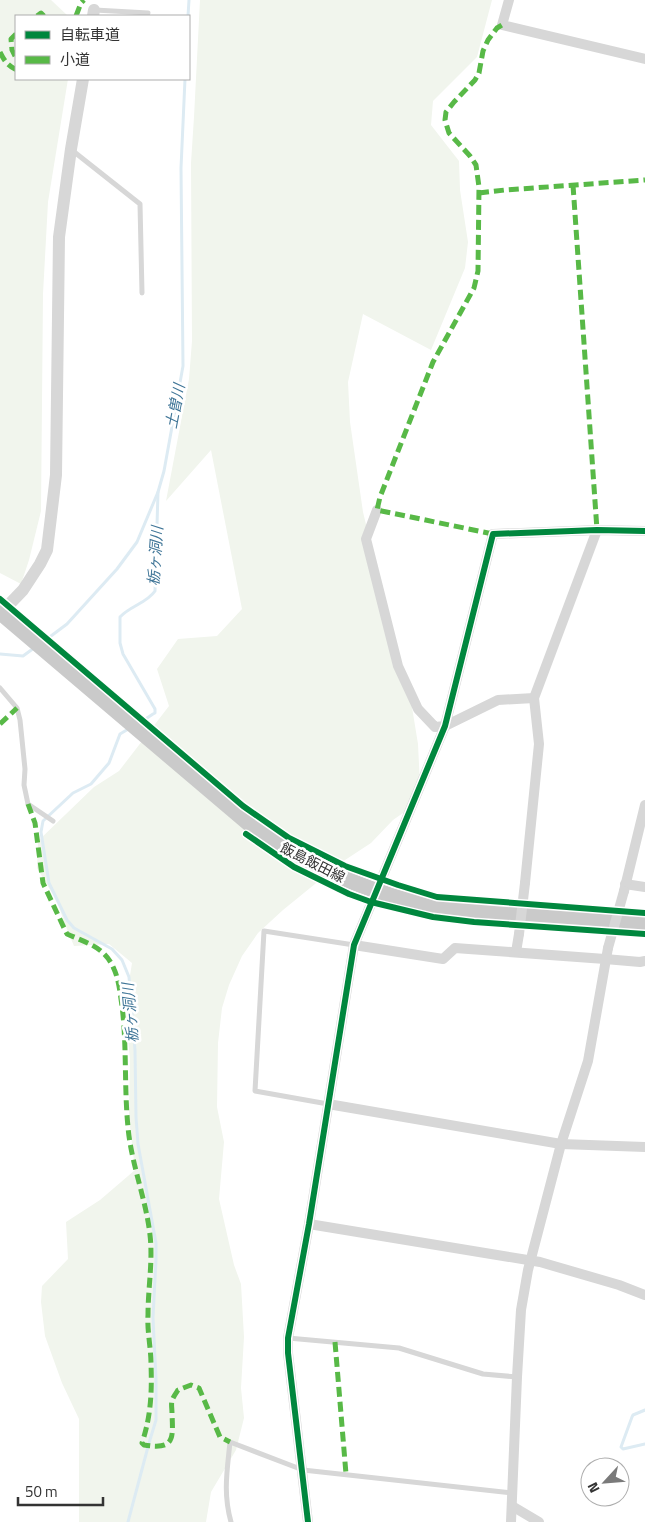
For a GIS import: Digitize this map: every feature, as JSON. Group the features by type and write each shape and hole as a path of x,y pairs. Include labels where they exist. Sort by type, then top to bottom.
{"main road":[{"name":"飯島飯田線","path":"0,613 253,827 278,844 342,878 375,891 416,902 477,912 645,924"}],"street":[{"path":"509,0 502,25 645,60"},
{"path":"0,613 23,590 47,550 56,475 59,237 82,80"},
{"path":"377,510 366,538 398,666 418,709 435,727 445,726 498,700 534,698"},
{"path":"516,952 539,744 534,698 597,530"},
{"path":"308,1522 288,1353 288,1338 309,1224 354,944 445,726 493,534 597,530 645,531"},
{"path":"511,1522 517,1377 522,1310 529,1261 560,1144 588,1061 605,959 645,805"},
{"path":"624,888 645,887"},
{"path":"354,944 443,959 455,948 645,961"},
{"path":"328,1104 560,1144 645,1147"},
{"path":"309,1224 540,1262 620,1285 645,1295"},
{"path":"512,1506 538,1522"}],"lane":[{"path":"94,9 148,13"},
{"path":"71,149 140,204 142,293"},
{"path":"0,688 17,708 20,720 25,769 24,786 28,804 53,821"},
{"path":"328,1104 254,1091 264,931 354,944"},
{"path":"288,1338 399,1348 483,1374 517,1377"},
{"path":"231,1522 227,1508 225,1487 230,1442 302,1470 512,1494"}],"shaded area":[{"path":"0,0 51,0 67,15 15,15 15,80 68,80 48,202 43,294 41,511 21,584 0,573"},
{"path":"200,0 492,0 477,57 433,101 431,125 459,161 460,190 468,242 465,268 431,350 363,314 348,382 350,422 363,512 410,695 418,744 420,785 413,806 393,820 371,843 342,862 258,933 242,956 229,985 222,1008 218,1043 217,1107 224,1142 219,1199 234,1265 241,1284 244,1337 241,1388 244,1418 236,1450 211,1492 206,1522 79,1522 79,1419 62,1383 45,1336 41,1302 42,1286 68,1259 66,1222 100,1200 135,1170 129,1118 130,1059 125,1007 132,963 109,944 74,946 58,903 37,868 38,841 94,787 119,771 169,706 157,669 178,639 217,636 242,609 211,450 166,501 189,379 192,341 191,163"}],"waterway":[{"name":"土曽川","path":"188,15 189,0"},
{"name":"土曽川","path":"43,642 67,624 117,569 137,542 158,492 164,471 183,366 181,168 185,80"},
{"name":"栃ヶ洞川","path":"138,724 155,713 155,709 123,654 120,643 120,617 148,599 155,591 158,492"},
{"name":"土曽川","path":"0,654 23,656 34,648"},
{"name":"栃ヶ洞川","path":"128,1522 156,1420 153,1318 156,1243 138,1144 135,1050 129,977 122,960 112,949 74,928 67,920 49,883 41,832 43,821 73,793 91,784 109,763 120,734 130,728"},
{"path":"645,1410 633,1415 621,1447 623,1449 645,1444"}],"marked path":[{"path":"76,15 84,0"},
{"path":"38,15 41,13 43,15"},
{"path":"493,534 377,510 380,497 433,362 474,288 478,271 479,187 476,165 449,133 445,120 446,112 475,80 479,73 483,51 488,40 497,28 502,25"},
{"path":"15,35 11,39 12,50 15,56"},
{"path":"0,52 4,60 15,69"},
{"path":"479,193 645,180"},
{"path":"573,185 597,530"},
{"path":"0,724 17,708"},
{"path":"28,804 35,823 43,883 65,930 67,934 88,943 106,956 114,969 119,987 124,1021 127,1112 130,1140 148,1222 151,1245 148,1305 151,1394 149,1414 142,1443 144,1445 162,1446 170,1441 172,1436 172,1400 178,1390 191,1385 199,1388 220,1437 230,1442"},
{"path":"335,1342 346,1474"}],"cycle path":[{"path":"308,1522 288,1353 288,1338 309,1224 354,945 445,726 493,534 597,530 645,531"},
{"path":"0,599 243,806 289,838 345,866 437,897 645,913"},
{"path":"246,834 294,867 349,894 371,902 433,917 474,922 645,934"}]}
